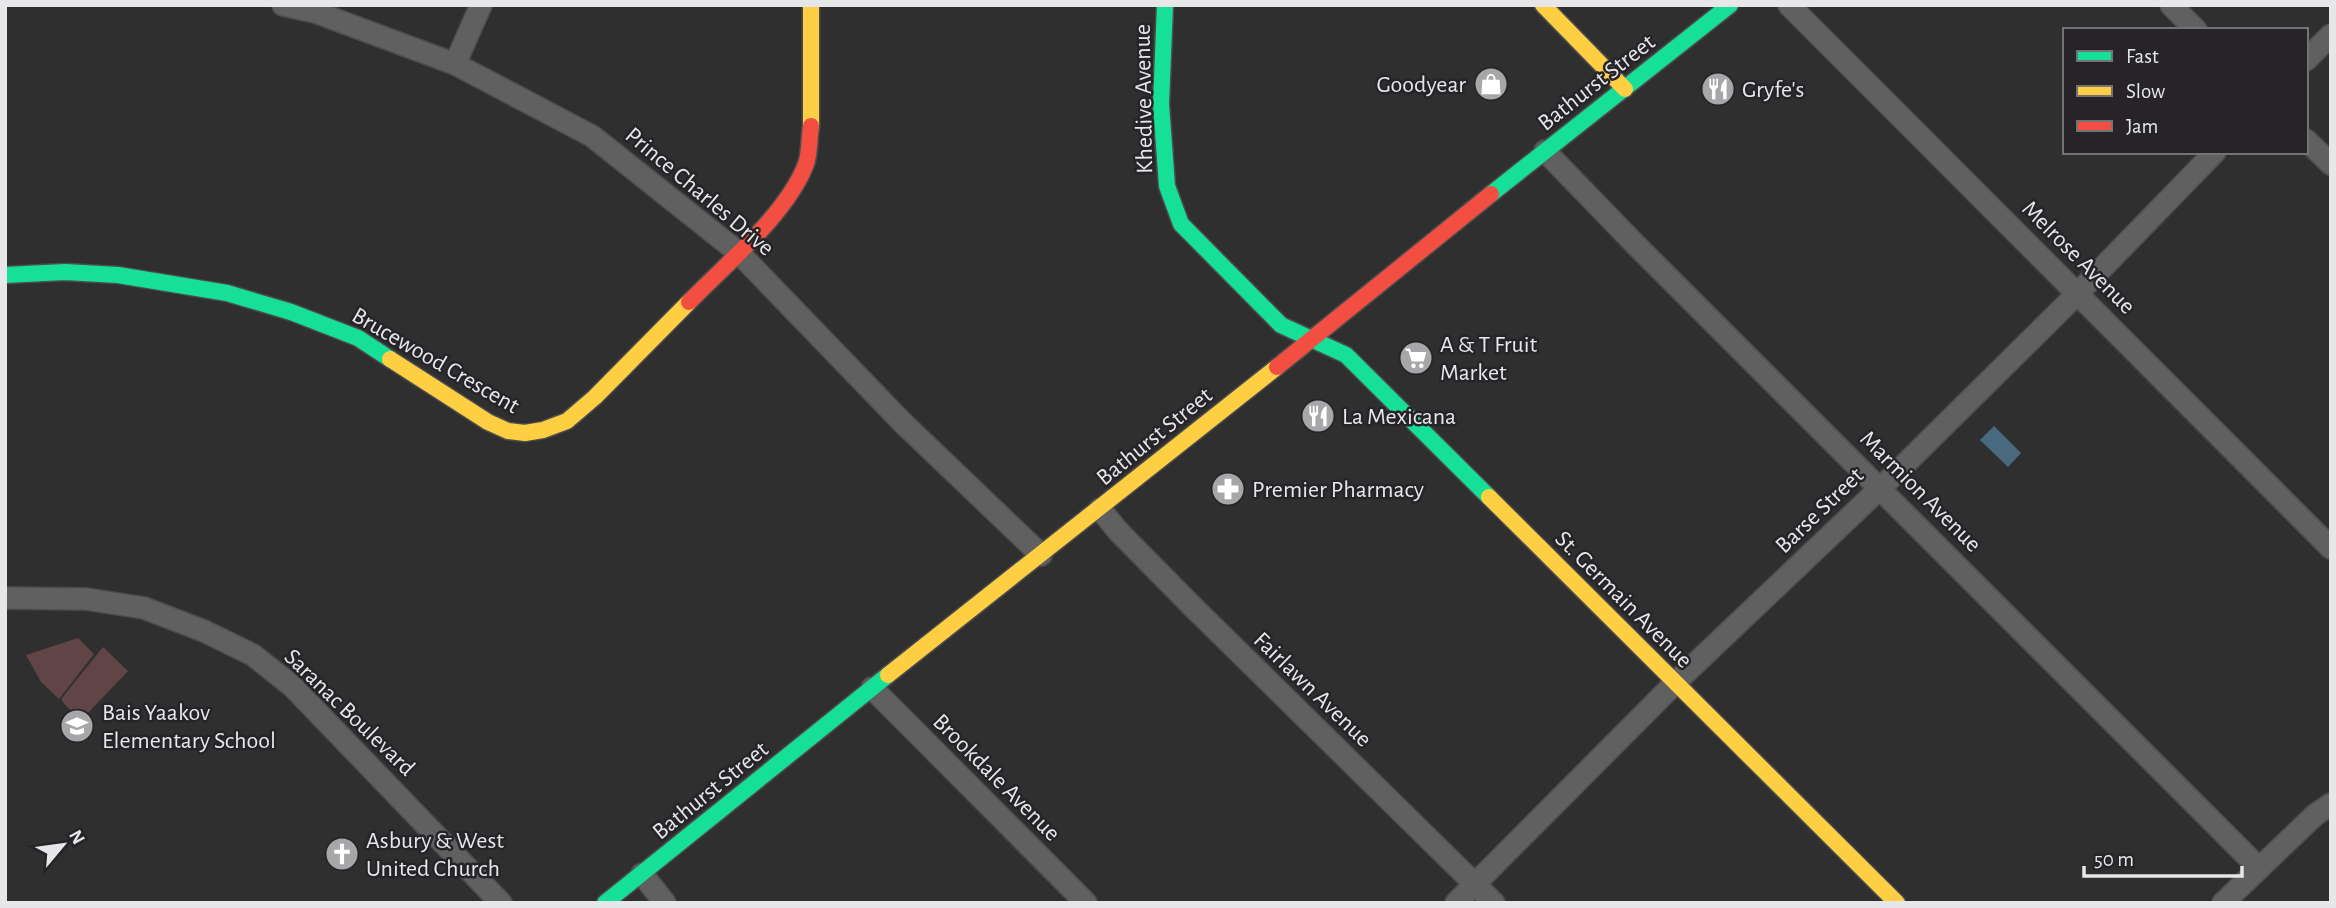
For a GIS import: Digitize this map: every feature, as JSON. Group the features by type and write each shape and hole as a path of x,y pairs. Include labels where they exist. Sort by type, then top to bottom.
{"street":[{"name":"Prince Charles Drive","path":"283,5 315,12 455,64 592,136 739,253 902,422 1041,555"},
{"path":"455,64 481,5"},
{"name":"Brucewood Crescent","path":"5,275 65,272 118,275 227,293 291,312 358,338 488,422 508,431 525,433 543,430 568,421 582,410 739,253 793,190 807,162 812,114 811,5"},
{"name":"Khedive Avenue","path":"1165,5 1161,104 1167,186 1181,224 1281,325 1312,339"},
{"path":"1542,5 1625,89"},
{"name":"Bathurst Street","path":"605,903 1730,5"},
{"name":"Melrose Avenue","path":"1790,5 2331,548"},
{"path":"2171,5 2194,28"},
{"path":"2308,58 2331,35"},
{"path":"2308,142 2331,164"},
{"name":"Marmion Avenue","path":"1545,151 2259,867"},
{"name":"Barse Street","path":"1456,903 1676,682 1881,488 2214,154"},
{"name":"St. Germain Avenue","path":"1312,339 1346,355 1897,903"},
{"name":"Fairlawn Avenue","path":"1100,509 1192,606 1494,903"},
{"name":"Saranac Boulevard","path":"5,598 86,599 144,608 204,631 253,655 292,686 501,903"},
{"name":"Brookdale Avenue","path":"872,688 1086,903"},
{"path":"2223,903 2315,815 2331,804"},
{"path":"642,874 665,903"}],"shaded area":[{"path":"78,638 94,654 59,699 41,682 26,655"},
{"path":"103,647 128,671 88,713 72,711 61,699"}],"water":[{"path":"1994,426 2021,453 2008,467 1980,440"}],"traffic: fast":[{"path":"1165,5 1161,104 1167,186 1181,224 1281,325 1346,355 1489,497"},
{"path":"1491,194 1730,5"},
{"path":"5,275 65,272 118,275 227,293 291,312 358,338 390,359"},
{"path":"605,903 888,675"}],"traffic: slow":[{"path":"811,5 811,126"},
{"path":"1543,5 1625,89"},
{"path":"390,359 488,422 508,431 525,433 543,430 567,421 595,397 689,302"},
{"path":"888,675 1277,367"},
{"path":"1489,497 1897,903"}],"traffic: jam":[{"path":"689,302 754,238 785,201 806,164 811,126"},
{"path":"1277,367 1491,194"}],"place":[{"name":"Goodyear","path":"1491,84"},
{"name":"Gryfe's","path":"1718,89"},
{"name":"A & T Fruit Market","path":"1416,358"},
{"name":"La Mexicana","path":"1318,416"},
{"name":"Premier Pharmacy","path":"1228,489"},
{"name":"Bais Yaakov Elementary School","path":"77,726"},
{"name":"Asbury & West United Church","path":"342,854"}]}
